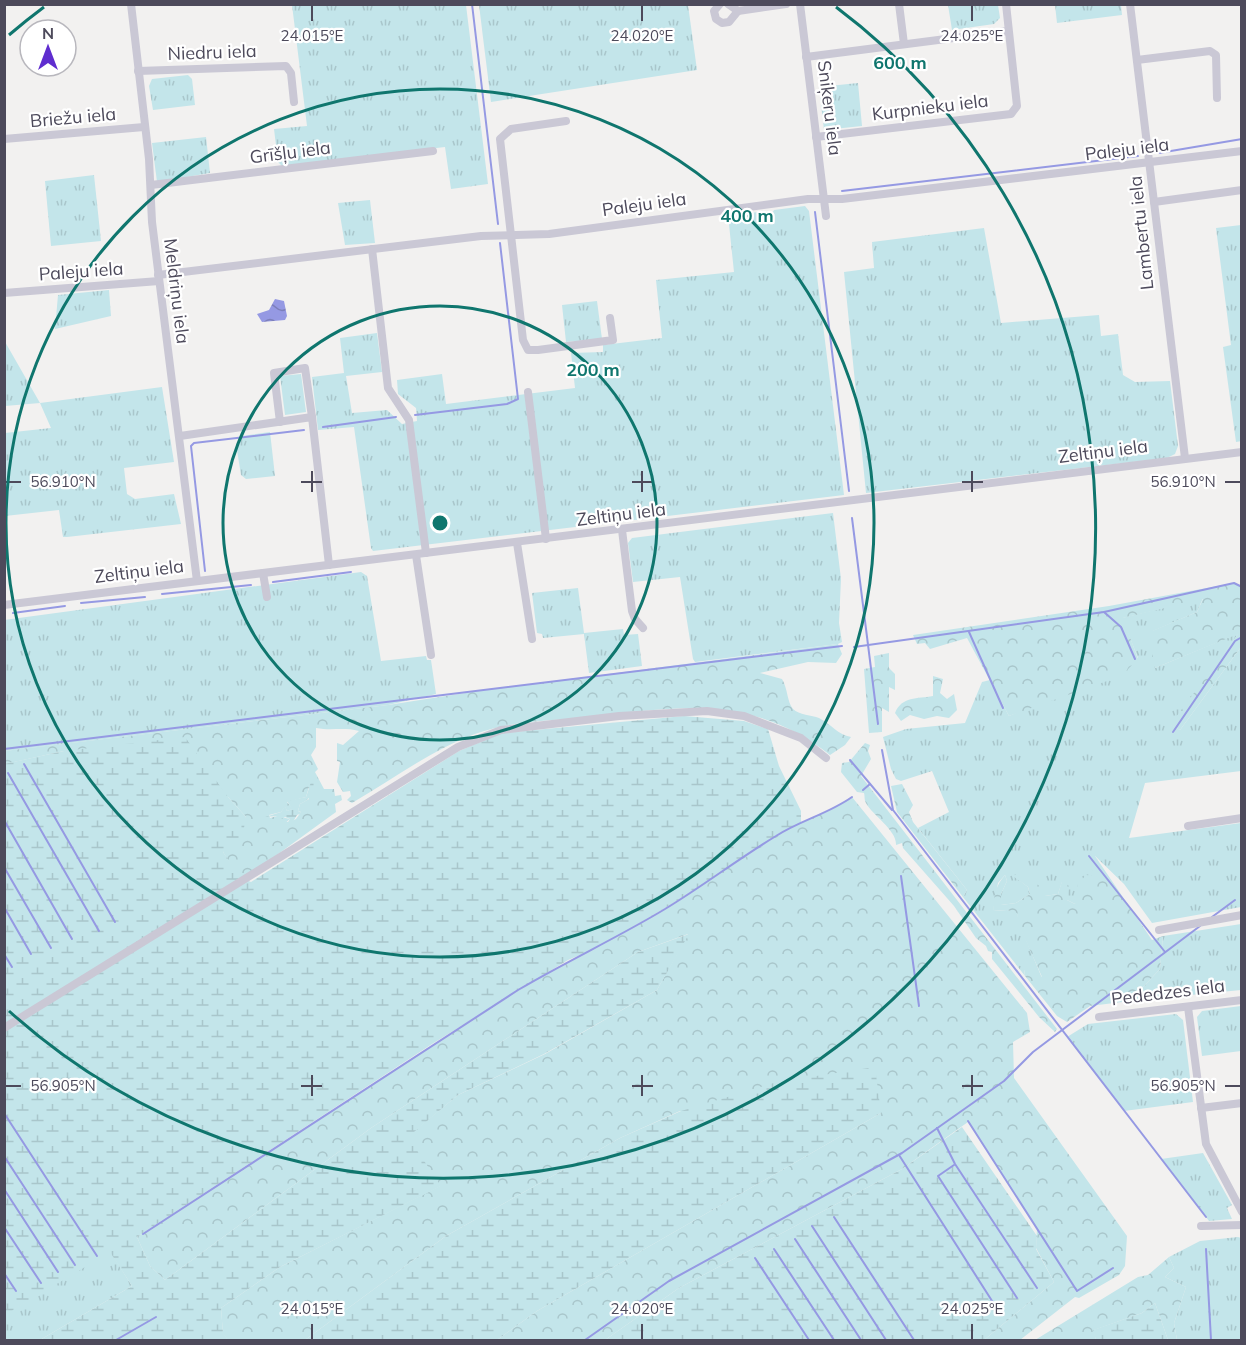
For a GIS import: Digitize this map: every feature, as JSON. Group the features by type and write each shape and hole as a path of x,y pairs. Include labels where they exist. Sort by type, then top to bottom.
{"street":[{"name":"Meldriņu iela","path":"131,4 159,278 197,580"},
{"path":"720,4 714,11 716,19 722,23 733,19 738,11"},
{"path":"728,4 738,11 786,4"},
{"name":"Sniķeru iela","path":"800,4 826,216"},
{"path":"899,4 904,44"},
{"name":"Kurpnieku iela","path":"816,137 1011,114 1017,106 1006,4"},
{"name":"Lambertu iela","path":"1130,4 1185,459"},
{"path":"806,57 1008,31"},
{"path":"1137,60 1210,51 1216,56 1216,98"},
{"name":"Niedru iela","path":"138,71 286,66 291,73 294,102"},
{"path":"566,122 511,129 500,139 523,340 528,351 613,340 610,318"},
{"name":"Briežu iela","path":"4,140 144,127"},
{"name":"Grīšļu iela","path":"151,185 433,151"},
{"name":"Paleju iela","path":"4,293 159,278 480,236 549,234 824,199 1242,151"},
{"path":"1154,202 1242,190"},
{"path":"372,249 388,388 409,420 426,554"},
{"path":"280,422 274,373 305,368 329,565"},
{"path":"528,392 546,539"},
{"path":"180,436 312,417"},
{"name":"Zeltiņu iela","path":"4,605 1242,452"},
{"path":"622,530 632,611 635,619 643,628"},
{"path":"517,543 532,639"},
{"path":"416,555 431,655"},
{"path":"263,573 267,597"},
{"path":"4,1028 458,747 488,733 619,716 706,711 744,716 801,738 826,758"},
{"path":"1188,826 1242,818"},
{"path":"1159,930 1242,915"},
{"name":"Pededzes iela","path":"1099,1017 1242,1000"},
{"path":"1188,1007 1206,1144 1242,1212"},
{"path":"1202,1108 1242,1103"},
{"path":"1201,1226 1242,1225"}],"green space":[{"path":"292,5 466,5 488,184 451,189 445,147 282,166 278,162 274,129 307,126"},
{"path":"479,5 688,5 697,70 491,102"},
{"path":"948,5 998,5 1000,18 994,24 952,30"},
{"path":"1055,5 1121,5 1122,15 1057,23"},
{"path":"188,75 192,79 195,105 153,110 149,86 152,79"},
{"path":"858,83 862,126 824,130 819,87"},
{"path":"206,137 210,173 157,182 152,143"},
{"path":"94,175 101,241 51,246 45,181"},
{"path":"370,200 375,243 345,245 338,203"},
{"path":"805,206 809,211 844,495 373,551 354,427 318,430 312,377 344,373 340,338 377,333 382,372 346,376 352,413 387,410 402,424 417,421 416,408 398,394 397,380 442,374 446,404 575,388 571,353 603,352 603,345 662,338 656,280 734,272 728,215 759,212 764,217 771,215 774,210"},
{"path":"1241,225 1242,441 1236,442 1223,347 1231,345 1216,228"},
{"path":"984,228 1001,323 1099,315 1101,336 1118,334 1123,375 1135,382 1170,381 1178,446 1175,454 1167,458 866,493 844,272 874,268 872,242"},
{"path":"109,290 111,316 55,329 58,295"},
{"path":"597,301 602,339 566,342 562,305"},
{"path":"4,340 40,403 5,406"},
{"path":"301,374 306,412 285,415 280,376"},
{"path":"162,387 174,462 124,468 127,494 135,499 174,494 181,524 63,537 59,510 5,516 5,433 51,428 40,403"},
{"path":"270,432 275,476 246,479 241,475 236,444 242,436"},
{"path":"833,513 841,579 839,623 842,642 838,644 695,662 680,577 633,582 628,543 632,538"},
{"path":"361,572 367,576 381,661 426,656 427,660 431,660 436,694 388,705 5,751 4,620"},
{"path":"1234,583 1241,586 1241,647 1180,730 1170,725 1238,634 1155,668 1152,661 1152,631 1197,612 1203,599 1123,618 1138,659 1121,676 1009,716 967,638 930,649 925,643 917,644 913,635 1109,606"},
{"path":"578,588 584,633 623,629 624,635 638,634 642,666 589,673 584,634 543,638 542,634 537,633 532,593"},
{"path":"1203,598 1197,612 1153,631 1155,668 1239,633 1171,725 1180,730 1241,647 1241,771 1145,783 1129,838 1241,823 1241,907 1152,923 1124,884 1095,856 1096,876 1075,904 1067,900 1062,882 1058,894 1045,896 1014,876 1028,887 1030,894 1016,903 1001,905 1001,894 1007,881 1005,875 998,883 993,911 1017,912 1019,923 1042,978 1024,970 1025,976 963,897 967,890 918,828 949,812 932,771 901,781 896,779 891,769 883,737 906,729 965,723 982,682 990,680 1009,716 1138,658 1122,618"},
{"path":"838,644 842,654 836,663 808,662 760,673 782,679 793,709 819,718 842,734 851,737 845,745 830,755 800,735 770,721 739,713 709,709 678,708 526,723 487,730 459,741 427,757 352,803 347,800 351,796 350,791 343,792 337,782 340,762 337,761 337,743 343,745 359,731 316,728 316,747 311,755 318,769 315,772 324,789 334,789 335,796 341,795 342,800 335,804 336,812 241,881 223,852 246,817 228,797 64,751 5,764 4,751 388,705","holes":["309,787 309,799 300,804 298,811 301,812 296,819 283,825 290,819 277,816 270,818 269,815 281,812 285,807 287,811 293,809 287,802 306,797"]},
{"path":"889,653 889,668 895,674 895,690 889,687 889,712 882,708 882,732 869,733 864,669 875,667 874,656"},
{"path":"933,676 943,679 940,693 947,699 954,694 957,710 949,718 937,716 924,719 910,715 901,721 895,713 902,704 911,699 933,696"},
{"path":"684,716 744,721 768,729 779,766 801,811 801,822 667,907 597,948 568,960 432,1044 137,1237 150,1266 165,1280 371,1128 638,952 689,934 657,990 544,1054 458,1095 408,1137 441,1186 280,1267 221,1308 223,1333 228,1340 40,1340 132,1286 110,1252 5,1315 4,764 64,751 185,737 228,797 246,817 241,844 223,852 240,877 251,882 459,751 502,733"},
{"path":"865,743 870,745 868,751 871,759 861,776 1057,1029 1055,1032 1039,1017 992,959 992,952 988,951 986,946 976,938 954,906 903,848 902,843 896,845 889,828 869,808 864,793 857,792 841,772 842,763 849,762"},
{"path":"311,782 317,783 314,790 309,798 300,804 298,811 302,813 297,815 291,825 283,825 282,821 288,822 290,819 285,817 279,820 277,816 265,817 281,812 285,806 287,811 292,809 287,801 306,797"},
{"path":"902,784 913,805 909,812 913,822 967,890 963,897 897,812 891,786"},
{"path":"852,797 1027,1013 1030,1032 1013,1042 1014,1078 1127,1236 1125,1266 1119,1275 1079,1298 1075,1297 1020,1340 984,1340 1054,1282 1036,1248 1037,1229 968,1122 902,1169 679,1288 605,1340 497,1340 537,1311 881,1113 680,1111 620,1138 446,1236 305,1340 228,1340 223,1334 221,1308 280,1267 440,1186 407,1137 458,1095 545,1054 657,990 688,934 638,952 371,1128 165,1280 150,1266 137,1237 518,990 665,909 785,830 834,808"},
{"path":"1089,856 1095,856 1152,940 1163,936 1160,969 1130,1001 1090,1006 1067,1022 1057,1016 1025,976 1024,969 1042,977 1018,923 1017,913 1007,910 993,911 994,901 997,888 1005,875 1007,881 1001,894 1001,905 1016,903 1030,894 1028,887 1013,876 1020,872 1045,890 1045,896 1058,894 1062,881 1069,886 1067,900 1075,904 1078,884 1086,875 1096,876 1086,860"},
{"path":"1241,924 1241,990 1130,1001 1160,969 1163,936"},
{"path":"1241,1006 1241,1051 1202,1056 1197,1017 1202,1011"},
{"path":"1176,1014 1183,1020 1193,1102 1124,1111 1067,1037 1088,1024"},
{"path":"875,1067 881,1113 537,1311 497,1340 305,1340 446,1236 620,1138 681,1111 777,1082"},
{"path":"962,1127 1037,1236 1036,1249 1054,1282 984,1340 605,1340 679,1288 902,1169"},
{"path":"1203,1153 1232,1205 1227,1208 1232,1219 1209,1221 1161,1159"},
{"path":"1241,1238 1241,1340 1177,1340 1174,1323 1186,1287 1165,1277 1174,1268 1169,1257 1200,1241"},
{"path":"110,1251 132,1286 40,1340 5,1340 4,1315"},
{"path":"1169,1257 1174,1268 1165,1277 1186,1287 1174,1323 1177,1340 1168,1340 1155,1303 1142,1313 1094,1330 1096,1340 1035,1340 1138,1277 1148,1275"},
{"path":"1155,1303 1168,1340 1096,1340 1093,1330 1142,1313"}],"water":[{"path":"275,299 284,301 287,316 285,320 262,322 257,314 269,310"}],"waterway":[{"path":"472,4 498,224"},
{"path":"1159,153 1242,139"},
{"path":"842,191 1138,156"},
{"path":"815,212 849,491"},
{"path":"415,415 507,404 518,399 500,243"},
{"path":"323,427 396,417"},
{"path":"205,571 191,446 194,443 304,430"},
{"path":"852,518 878,724"},
{"path":"273,582 351,572"},
{"path":"854,647 1104,612 1234,583 1242,587"},
{"path":"162,594 251,585"},
{"path":"81,603 145,597"},
{"path":"13,613 65,606"},
{"path":"1104,612 1121,627 1135,659"},
{"path":"969,632 1003,708"},
{"path":"1173,732 1235,641 1242,637"},
{"path":"4,749 842,646"},
{"path":"882,750 893,810 1206,1217"},
{"path":"850,760 892,810"},
{"path":"24,764 115,922"},
{"path":"8,773 99,931"},
{"path":"863,790 870,784"},
{"path":"143,1234 518,990 665,909 785,830 834,808 852,797"},
{"path":"4,820 72,939"},
{"path":"1089,856 1165,952"},
{"path":"4,867 51,948"},
{"path":"901,876 919,1006"},
{"path":"1212,917 1235,900"},
{"path":"4,907 31,954"},
{"path":"585,1340 669,1281 902,1153 1004,1081 1033,1052 1200,926"},
{"path":"4,954 12,967"},
{"path":"4,1113 97,1256"},
{"path":"968,1121 1077,1291 1113,1268"},
{"path":"937,1128 955,1164 1037,1288"},
{"path":"899,1155 994,1304"},
{"path":"4,1156 75,1265"},
{"path":"954,1165 938,1176 1017,1298"},
{"path":"4,1189 58,1272"},
{"path":"834,1217 914,1340"},
{"path":"812,1226 886,1340"},
{"path":"4,1227 41,1283"},
{"path":"795,1239 861,1340"},
{"path":"774,1249 834,1340"},
{"path":"1206,1249 1211,1340"},
{"path":"755,1258 809,1340"},
{"path":"4,1273 16,1291"},
{"path":"116,1340 156,1317"}]}
